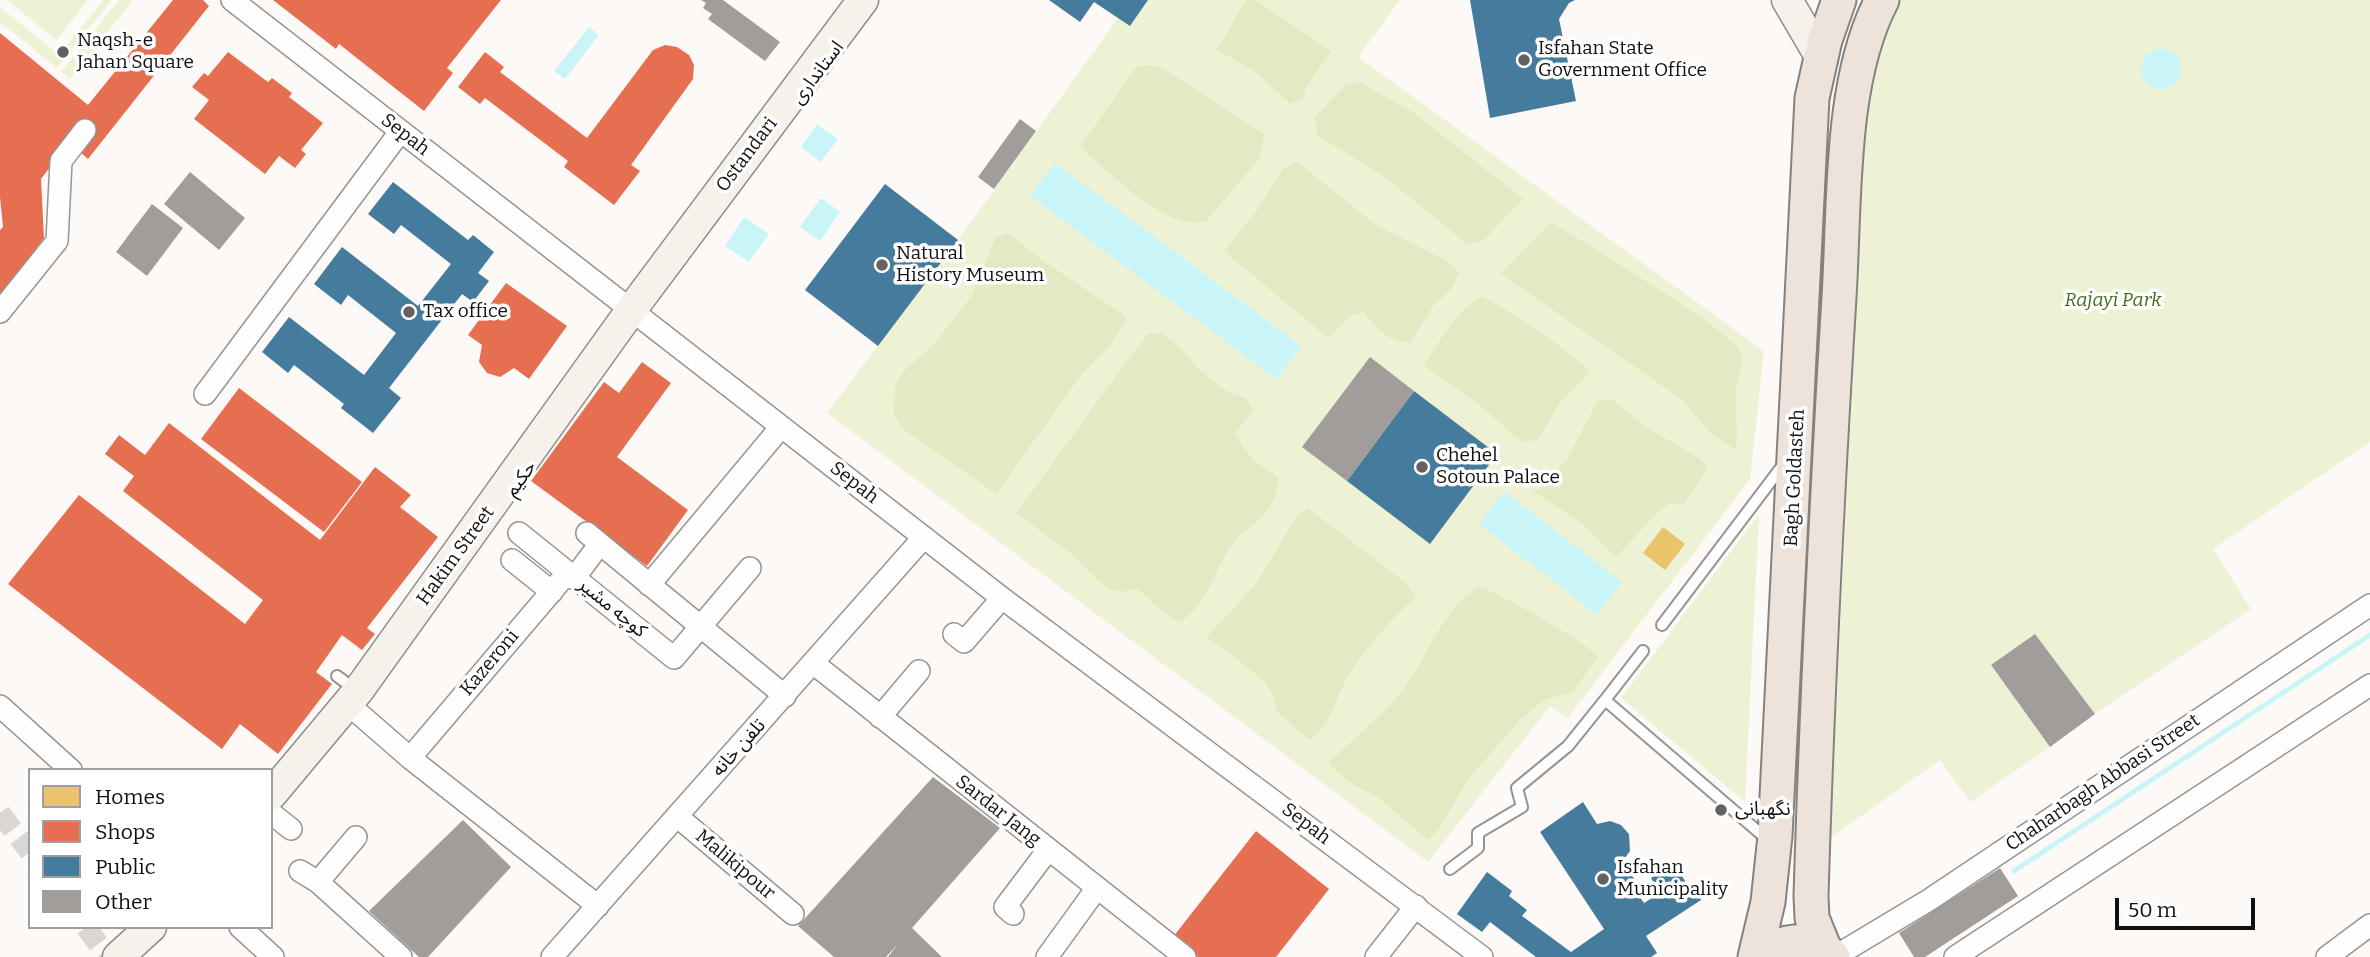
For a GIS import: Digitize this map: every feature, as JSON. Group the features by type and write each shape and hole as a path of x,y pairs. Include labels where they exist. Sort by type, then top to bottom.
{"main road":[{"name":"Ostandari","path":"636,312 863,0"},
{"path":"1787,0 1821,58"},
{"name":"Bagh Goldasteh","path":"1755,957 1768,902 1774,845 1812,98 1839,0"},
{"name":"Bagh Goldasteh","path":"1830,953 1812,918 1811,896 1816,742 1841,270 1852,92 1861,51 1882,0"},
{"path":"1804,269 1841,270"},
{"name":"Hakim Street","path":"273,792 636,312"},
{"path":"1781,739 1816,742"},
{"path":"118,957 149,929"},
{"path":"1755,957 1791,942 1830,953"}],"street":[{"name":"Sepah","path":"232,0 1002,598 1482,957"},
{"path":"0,312 57,241 61,161 85,130"},
{"path":"205,394 400,132"},
{"path":"649,585 781,426"},
{"name":"كوچه مشير","path":"519,533 674,657 701,627"},
{"name":"تلفن خانه","path":"552,957 925,537"},
{"path":"575,577 593,539 785,696"},
{"path":"512,560 552,592"},
{"path":"701,627 750,568"},
{"name":"Kazeroni","path":"410,758 563,578 575,577"},
{"path":"954,634 964,642 1002,598"},
{"name":"Chaharbagh Abbasi Street","path":"1830,953 1928,900 2370,605"},
{"name":"Sardar Jang","path":"813,663 1185,957"},
{"path":"880,717 919,671"},
{"path":"1955,957 2370,685"},
{"path":"349,695 410,758 598,906"},
{"path":"0,706 69,768"},
{"path":"273,812 290,829"},
{"name":"Malikipour","path":"678,817 793,914"},
{"path":"356,837 309,876 401,957"},
{"path":"1013,914 1005,907 1048,850"},
{"path":"1048,957 1097,888"},
{"path":"1376,957 1416,906"},
{"path":"2327,957 2370,925"},
{"path":"242,929 273,957"}],"lane":[{"name":"استانداری","path":"636,312 872,0"},
{"path":"1662,625 1796,449"},
{"path":"1450,869 1478,848 1478,833 1522,807 1517,788 1568,746 1643,651"},
{"path":"273,807 349,695"},
{"path":"1605,700 1774,845"},
{"path":"126,957 158,929"}],"green space":[{"path":"7,0 88,0 56,40"},
{"path":"103,0 112,0 70,52 65,47"},
{"path":"119,0 133,0 70,79 61,72"},
{"path":"1148,0 1400,0 1358,57 1764,351 1750,479 1567,719 1550,706 1428,862 827,413 958,240 1118,18 1130,26"},
{"path":"1248,0 1255,0 1331,51 1307,86 1303,99 1290,104 1257,73 1216,49"},
{"name":"Rajayi Park","path":"1901,0 2370,0 2370,442 2213,549 2251,609 2095,714 2035,634 1991,666 2050,747 1970,802 1940,760 1830,838 1865,126 1880,44"},
{"path":"0,7 64,59 57,68 0,22"},
{"path":"1151,65 1164,69 1264,134 1259,159 1206,221 1191,222 1174,218 1157,209 1139,198 1080,147 1137,66"},
{"path":"1361,83 1413,112 1523,199 1483,241 1467,244 1385,177 1317,135 1315,117 1347,84"},
{"path":"1297,162 1376,225 1449,262 1459,272 1453,287 1433,306 1410,343 1389,337 1363,312 1349,317 1328,338 1224,251 1258,209 1283,168"},
{"path":"1551,222 1683,305 1739,349 1742,360 1736,391 1736,450 1712,434 1680,398 1501,274"},
{"path":"1008,233 1042,260 1127,317 1112,343 1081,375 996,494 902,428 894,415 895,386 903,372 936,342 972,295 995,238"},
{"path":"1483,296 1554,342 1590,373 1560,403 1537,440 1522,442 1476,402 1424,366 1456,318"},
{"path":"1162,333 1211,380 1233,394 1246,398 1253,410 1235,434 1253,460 1278,477 1277,491 1267,511 1235,541 1203,599 1180,622 1135,588 1121,592 1107,588 1074,556 1016,513 1148,334"},
{"path":"1612,399 1644,426 1696,456 1708,467 1684,504 1668,504 1616,557 1584,525 1530,489 1538,490 1568,458 1597,402"},
{"path":"1308,508 1407,584 1416,597 1388,624 1363,654 1343,684 1323,728 1309,740 1276,710 1273,695 1265,682 1223,648 1206,638 1256,584 1297,516"},
{"path":"1759,514 1745,802 1621,698"},
{"path":"1479,587 1540,618 1598,656 1573,692 1544,700 1521,719 1469,778 1438,830 1427,840 1381,799 1352,784 1328,763 1399,695 1443,623 1465,597"}],"water":[{"path":"589,27 599,35 565,79 554,71"},
{"path":"2161,49 2175,55 2181,69 2175,83 2161,89 2147,83 2141,69 2147,55"},
{"path":"817,124 838,139 821,162 801,147"},
{"path":"1055,163 1301,346 1276,379 1030,196"},
{"path":"821,198 840,212 820,241 800,227"},
{"path":"744,217 769,234 749,262 725,246"},
{"path":"1504,491 1622,582 1597,615 1479,524"}],"building: Homes":[{"path":"1663,527 1685,544 1665,570 1643,553"}],"building: Shops":[{"path":"173,0 203,0 209,6 88,159 69,142 41,179 44,238 0,295 0,230 3,227 0,197 0,33 88,105"},
{"path":"273,0 501,0 447,68 453,73 424,111 339,44 336,49"},
{"path":"665,45 677,47 689,55 694,65 693,79 631,165 640,171 614,205 564,167 568,161 485,98 480,104 458,87 485,52 504,67 500,72 587,138 653,50"},
{"path":"228,52 268,82 272,78 292,93 289,97 323,123 301,150 306,154 295,168 279,156 265,174 194,119 209,100 192,87 204,73 208,76"},
{"path":"506,283 567,326 529,379 514,368 500,377 487,373 479,362 482,345 468,335"},
{"path":"642,362 671,383 617,457 688,510 647,566 531,481 604,382 619,393"},
{"path":"239,388 362,482 324,532 201,439"},
{"path":"169,423 320,540 375,467 411,495 400,507 438,537 367,628 375,634 362,650 342,635 316,672 332,684 278,754 240,724 222,749 8,584 79,495 245,624 263,600 123,491 134,476 105,454 119,435 145,455"},
{"path":"1256,831 1329,889 1276,957 1198,957 1173,937"}],"building: Public":[{"path":"1049,0 1148,0 1130,26 1094,2 1080,22"},
{"name":"Isfahan State Government Office","path":"1470,0 1575,0 1569,3 1559,19 1576,101 1490,118"},
{"name":"Tax office","path":"393,182 468,240 473,235 494,252 478,273 489,281 473,302 462,294 389,388 401,398 373,433 341,408 344,404 294,365 288,373 262,352 289,317 364,375 396,333 348,295 341,305 314,284 342,247 418,306 451,264 401,225 394,234 368,214"},
{"name":"Natural History Museum","path":"885,184 958,240 878,346 805,290"},
{"name":"Chehel Sotoun Palace","path":"1414,391 1497,454 1430,544 1347,481"},
{"name":"Isfahan Municipality","path":"1583,802 1597,824 1610,821 1621,825 1629,834 1630,851 1622,862 1636,881 1631,885 1644,903 1660,893 1651,878 1673,862 1687,884 1700,886 1701,900 1646,936 1657,953 1651,957 1536,957 1490,922 1482,932 1457,914 1487,872 1512,891 1509,896 1527,910 1522,916 1571,952 1604,929 1540,832"}],"building: Other":[{"path":"701,0 723,0 780,42 765,61 708,19 712,14 703,8 706,3"},
{"path":"1020,119 1036,131 994,189 978,177"},
{"path":"190,172 245,218 219,250 164,204"},
{"path":"152,204 183,228 147,276 116,252"},
{"path":"1370,357 1414,391 1347,481 1302,447"},
{"path":"2035,634 2095,714 2050,747 1991,665"},
{"path":"933,777 1000,828 912,928 942,957 888,957 898,944 886,957 834,957 798,926"},
{"path":"463,820 511,867 428,957 419,957 369,911"},
{"path":"2000,868 2018,896 1925,957 1914,957 1899,933"}],"waterway":[{"path":"2014,871 2370,635"}],"tunnel":[{"path":"0,813 28,849"},
{"path":"87,929 108,957"}],"place":[{"name":"Naqsh-e Jahan Square","path":"63,52"},
{"name":"Isfahan State Government Office","path":"1524,60"},
{"name":"Natural History Museum","path":"882,265"},
{"name":"Tax office","path":"409,312"},
{"name":"Chehel Sotoun Palace","path":"1422,467"},
{"name":"نگهبانی","path":"1721,810"},
{"name":"Isfahan Municipality","path":"1603,879"}]}
